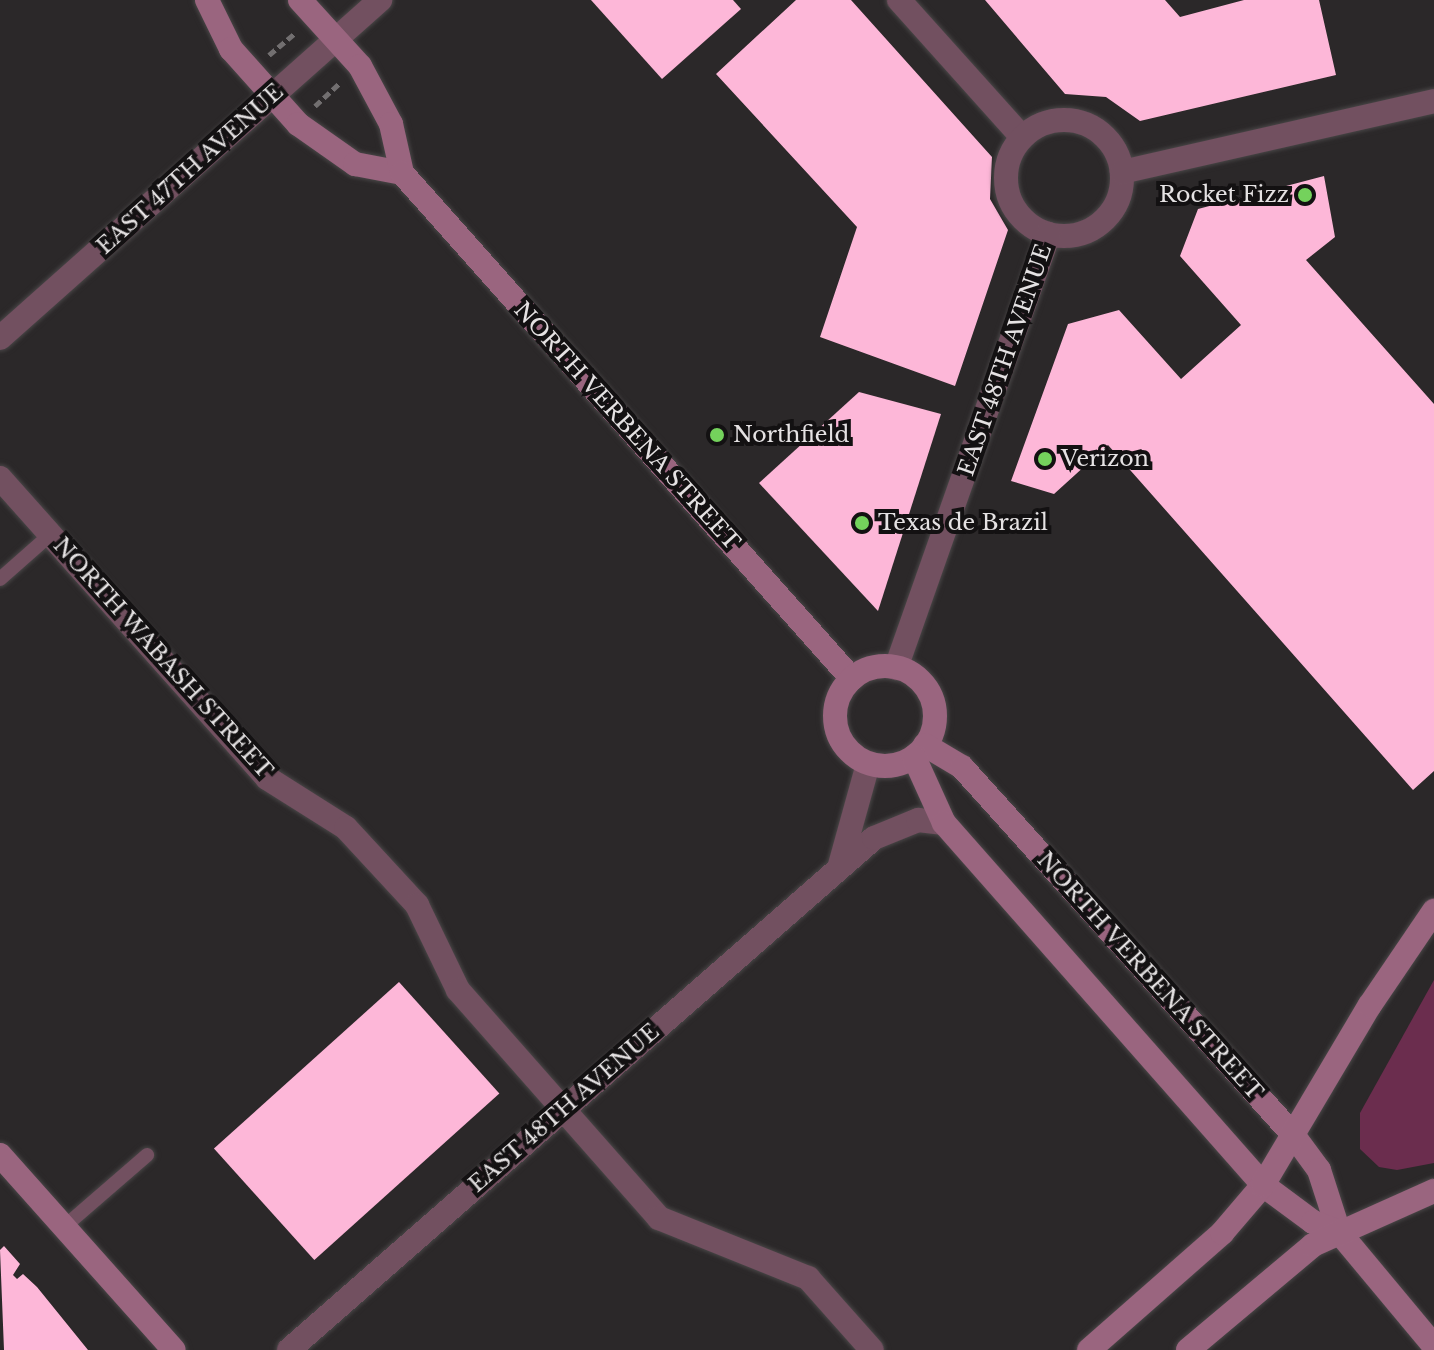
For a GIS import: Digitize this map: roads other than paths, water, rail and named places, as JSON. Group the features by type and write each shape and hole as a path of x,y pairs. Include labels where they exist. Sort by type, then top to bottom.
{"street":[{"path":"207,0 231,49 270,98 333,152 355,164 402,173"},
{"name":"NORTH VERBENA STREET","path":"300,0 338,37 391,124 402,173 852,679"},
{"name":"EAST 47TH AVENUE","path":"0,338 380,0"},
{"path":"899,0 1022,137"},
{"path":"1122,172 1434,101"},
{"path":"1055,120 1092,126 1107,138 1122,172 1114,207 1102,221 1086,231 1049,234 1020,216 1006,185 1009,159 1022,137 1055,120"},
{"name":"EAST 48TH AVENUE","path":"896,668 1049,234"},
{"name":"NORTH WABASH STREET","path":"0,478 267,778 346,828 417,905 458,990 659,1218 808,1278 872,1350"},
{"path":"881,666 896,668 911,674 931,698 935,715 920,751 884,766 868,764 853,755 835,726 841,692 852,679 881,666"},
{"name":"NORTH VERBENA STREET","path":"920,751 944,823 1263,1185 1313,1222 1339,1232"},
{"name":"NORTH VERBENA STREET","path":"920,751 962,767 1294,1136 1319,1170 1339,1232 1434,1346"},
{"path":"839,867 868,764"},
{"name":"EAST 48TH AVENUE","path":"289,1350 839,867 897,826 918,820 944,823"},
{"path":"1089,1350 1222,1233 1263,1185 1370,1005 1434,911"},
{"path":"0,1155 174,1350"},
{"path":"1188,1350 1280,1268 1339,1232 1434,1191"}],"lane":[{"path":"0,579 51,534"},
{"path":"64,1227 147,1155"}],"place":[{"name":"Rocket Fizz","path":"1305,195"},
{"name":"Northfield","path":"717,435"},
{"name":"Verizon","path":"1045,459"},
{"name":"Texas de Brazil","path":"862,523"}]}
